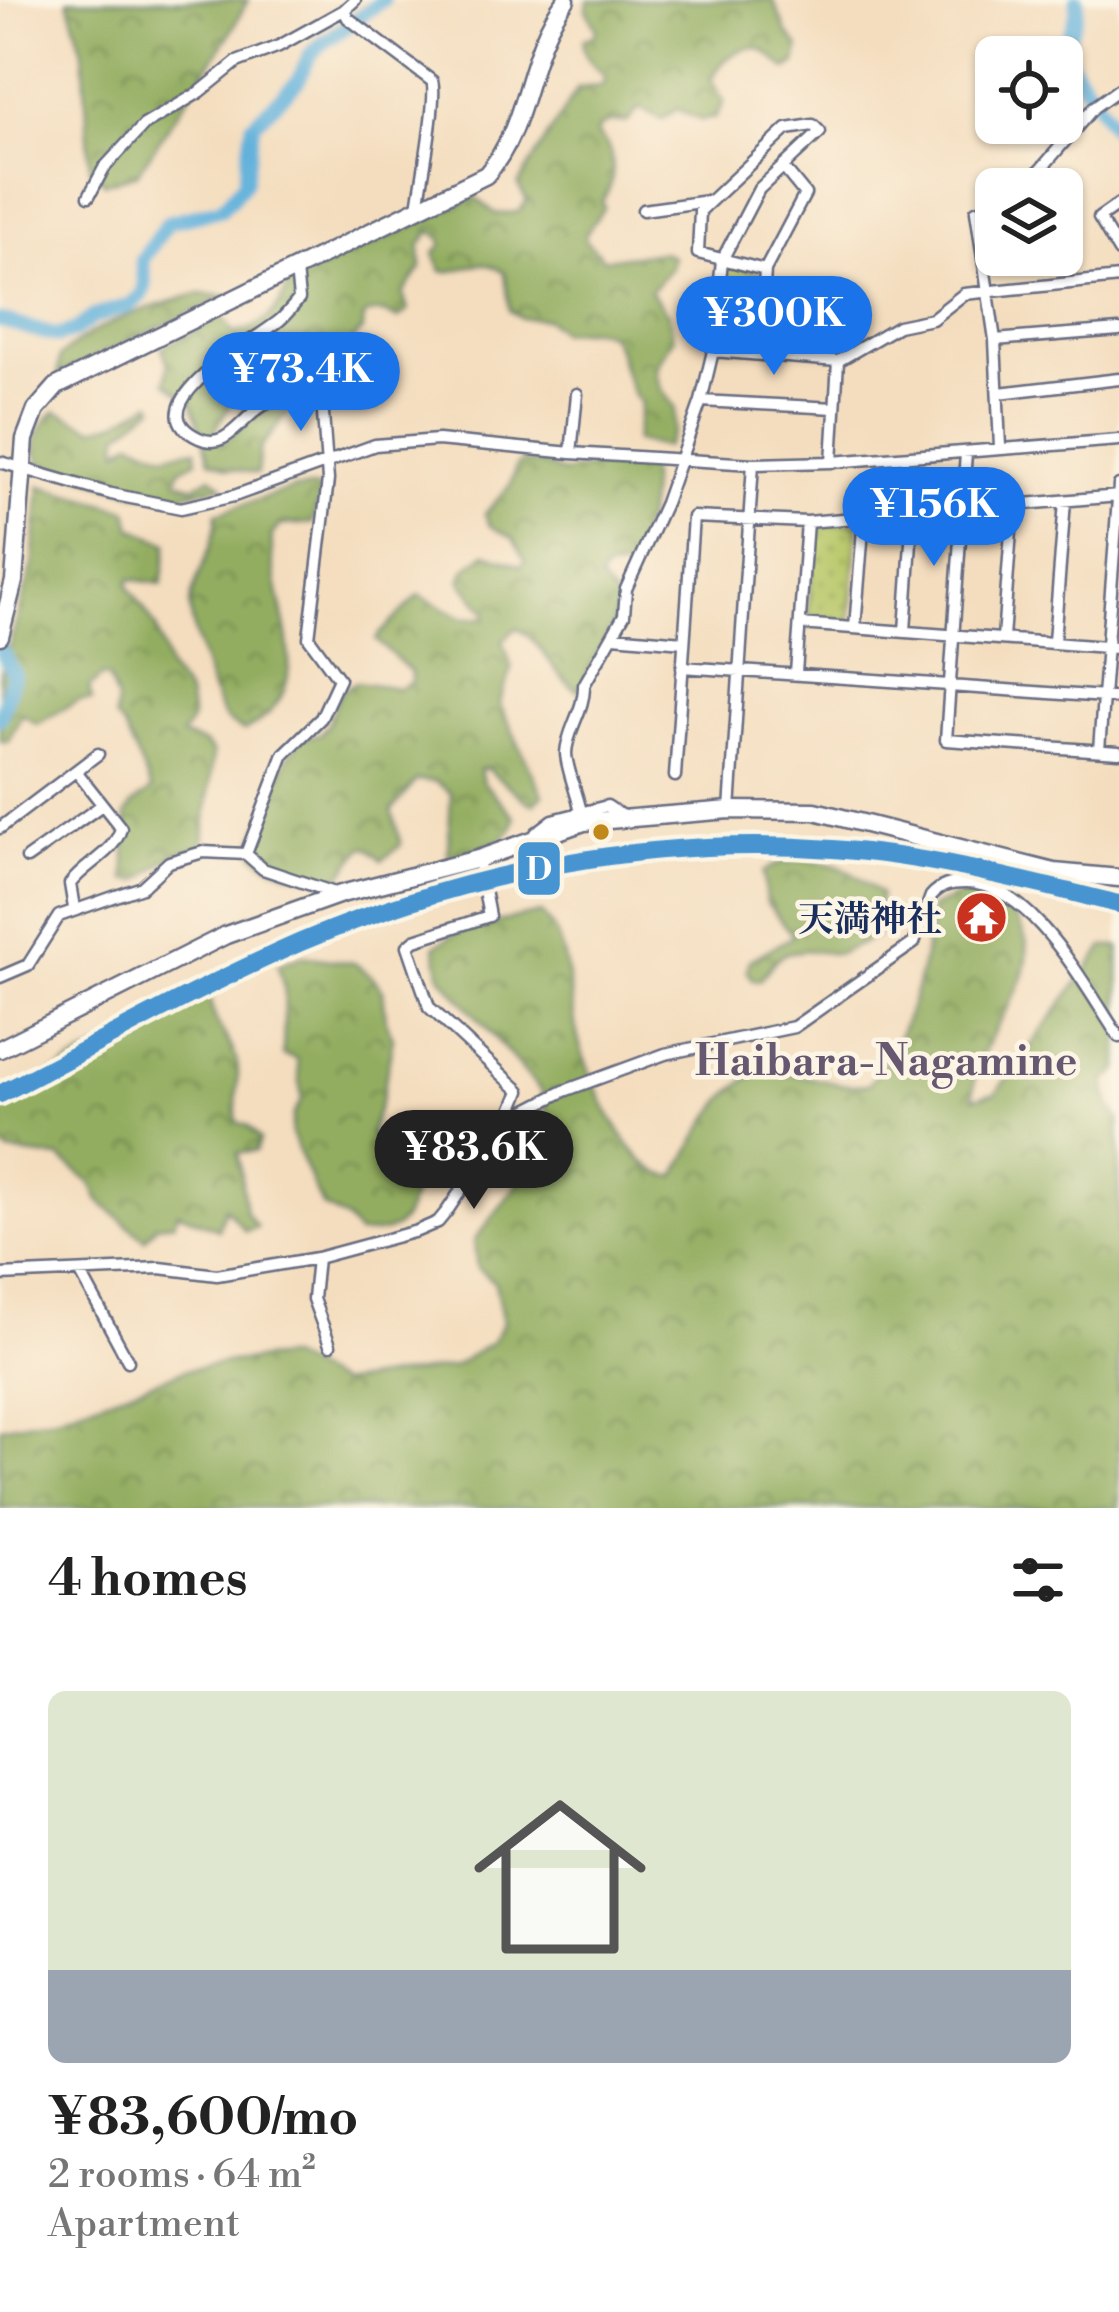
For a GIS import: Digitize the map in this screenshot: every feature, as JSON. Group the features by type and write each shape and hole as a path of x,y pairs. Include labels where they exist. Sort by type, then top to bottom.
{"highway":[{"path":"0,636 10,607 25,439 36,410 57,386 475,182 499,161 510,142 542,38 566,0"},
{"path":"0,1049 226,935 584,822 730,811 815,811 990,871 1119,878"}],"street":[{"path":"89,196 104,168 144,125 200,92 237,62 349,17 355,0"},
{"path":"349,17 432,81 436,91 428,119 418,211"},
{"path":"1042,168 1094,107 1119,89"},
{"path":"580,812 566,756 585,698 584,685 624,615 626,589 665,503 701,401 713,351 722,260 759,189 820,132 813,125 788,129 700,211 698,253 722,260 765,270"},
{"path":"760,353 765,270 805,194 783,167"},
{"path":"643,209 711,201"},
{"path":"1119,204 1099,218 1119,252"},
{"path":"246,854 284,754 321,718 339,679 309,638 328,480 322,401 283,398 265,404 215,442 183,427 178,411 193,387 249,340 284,318 299,299 296,270"},
{"path":"987,276 1000,447"},
{"path":"713,351 838,361 898,326 932,319 964,294 1119,278"},
{"path":"995,340 1119,330"},
{"path":"832,462 838,361"},
{"path":"999,394 1119,380"},
{"path":"571,453 577,394"},
{"path":"701,401 835,408"},
{"path":"0,462 111,494 181,508 221,500 375,445 438,440 752,464 1119,440"},
{"path":"966,453 946,740 1119,752"},
{"path":"730,811 752,464"},
{"path":"1099,750 1114,647 1119,485"},
{"path":"675,776 693,517 807,522 1119,496"},
{"path":"1054,641 1065,501"},
{"path":"1004,638 1013,504"},
{"path":"904,631 913,512"},
{"path":"854,628 864,517"},
{"path":"796,673 807,522"},
{"path":"800,624 1114,647"},
{"path":"613,637 684,641"},
{"path":"682,667 1119,698"},
{"path":"0,828 98,754"},
{"path":"74,908 70,884 80,870 118,842 121,828 76,771"},
{"path":"27,859 102,805"},
{"path":"530,841 553,820 580,812 607,806 627,818"},
{"path":"0,977 28,965 59,916 142,887 169,862 203,852 246,854 263,868 341,895"},
{"path":"0,1275 160,1268 217,1275 316,1258 438,1222 508,1120 520,1091 429,1007 408,946 490,916 478,859"},
{"path":"508,1120 564,1091 665,1054 794,1027 914,943 922,931 927,904 938,889 990,871 1026,909 1119,1037"},
{"path":"316,1258 313,1299 330,1346"},
{"path":"80,1272 128,1361"}],"green space":[{"path":"68,0 248,0 137,174 105,183 90,170 83,51"},
{"path":"588,0 773,0 787,33 799,47 796,64 786,69 761,49 745,48 731,56 711,80 724,102 715,118 700,120 677,109 662,119 639,108 628,122 609,122 598,129 612,158 612,176 604,207 585,235 586,241 604,259 662,252 673,256 671,268 650,291 669,315 674,338 657,373 661,389 675,407 674,431 665,447 635,441 641,403 607,334 560,332 546,319 521,318 510,311 505,273 486,264 442,271 434,254 442,245 441,238 431,231 420,245 421,268 403,294 408,311 398,318 368,314 351,342 366,366 366,384 341,382 319,361 301,353 280,354 249,365 241,369 237,393 213,434 222,445 246,424 242,410 260,397 288,408 287,414 260,449 257,474 210,460 192,403 166,382 168,364 162,347 223,318 233,333 262,323 289,283 475,197 496,214 518,212 527,201 518,185 578,88 601,86 605,81 584,50 584,39 597,29 587,10"},
{"path":"727,265 761,273 758,313 722,308"},
{"path":"198,294 226,296 58,374 60,357 90,334 143,310"},
{"path":"152,402 155,406 120,433 119,450 132,441 165,454 196,449 197,460 180,469 177,480 194,487 211,476 223,486 166,497 40,463 38,435 56,411 94,428 115,423"},
{"path":"522,462 540,463 563,473 601,465 649,465 650,478 646,518 632,557 625,568 606,570 599,579 619,603 578,691 516,628 503,641 512,669 499,703 543,795 534,804 528,802 486,768 480,770 483,782 515,817 513,827 499,841 448,857 451,793 436,782 417,780 392,810 401,845 382,860 368,847 362,848 339,878 295,874 265,862 255,855 253,843 288,757 302,738 320,734 340,692 356,682 399,688 411,683 411,672 376,640 379,635 419,595 463,618 486,618 461,581 466,569 486,553 521,566 525,561 513,538 490,526 485,514 511,484"},
{"path":"40,486 128,510 132,528 168,543 162,584 130,579 128,585 156,627 169,670 188,695 192,719 182,736 205,744 213,753 203,847 176,853 139,881 126,880 126,815 152,790 115,718 117,700 108,677 102,676 89,688 92,700 79,700 37,724 22,714 8,741 0,741 0,677 33,566"},
{"path":"318,488 321,494 312,523 281,525 272,534 289,667 284,691 270,712 244,731 224,717 213,693 190,604 217,513 292,489"},
{"path":"858,522 850,622 808,616 816,527"},
{"path":"800,860 843,869 880,894 877,936 838,954 786,953 760,980 754,980 747,971 750,960 793,936 766,902 763,872"},
{"path":"970,891 1011,910 1027,945 1021,982 982,1056 973,1098 996,1093 1104,947 1119,947 1119,1070 1105,1082 1110,1106 1119,1119 1119,1508 0,1508 0,1427 54,1417 186,1370 232,1362 286,1357 339,1384 452,1367 491,1343 503,1323 495,1283 477,1268 474,1241 542,1152 550,1129 541,1091 441,976 435,946 463,929 541,913 561,948 578,1038 602,1099 644,1162 660,1173 676,1176 721,1103 758,1074 869,1084 894,1045 912,1001 931,908"},
{"path":"301,956 354,963 383,990 393,1038 370,1134 383,1146 406,1135 447,1157 442,1167 414,1183 405,1216 385,1231 358,1234 345,1219 322,1206 291,1134 302,1099 297,1059 283,1055 285,992 278,965"},
{"path":"210,998 237,1062 237,1122 248,1126 260,1140 256,1151 238,1153 246,1213 257,1227 245,1231 225,1207 218,1229 178,1212 174,1223 156,1225 145,1239 99,1201 91,1183 60,1158 9,1152 0,1145 0,1105 75,1061"}],"waterway":[{"path":"0,320 57,336 130,305 142,295 142,260 168,222 221,209 231,199 245,182 253,124 298,81 319,46 383,0"},
{"path":"1077,0 1066,57 1119,135"},
{"path":"0,649 14,674 0,718"}],"transit line":[{"name":"D","path":"0,1094 301,942 429,896 561,864 697,848 833,849 942,863 1119,904"}],"place":[{"name":"天満神社","path":"981,918"}],"district":[{"name":"Haibara-Nagamine","path":"886,1060"}]}
